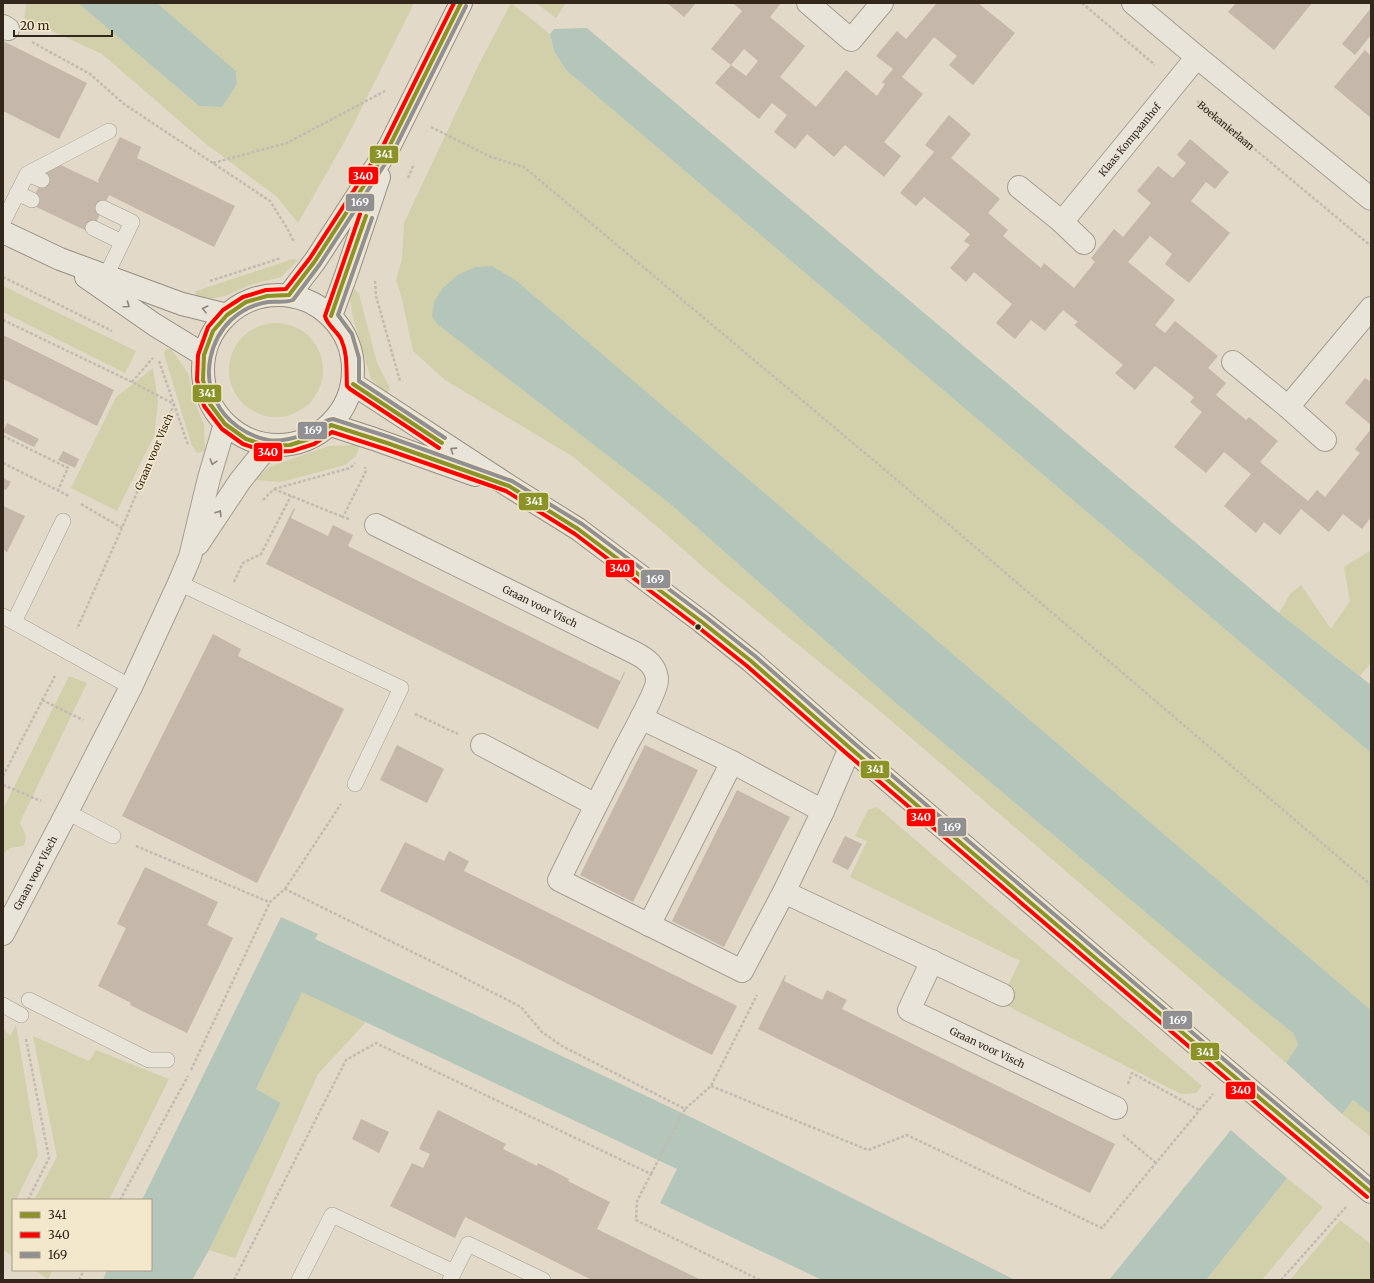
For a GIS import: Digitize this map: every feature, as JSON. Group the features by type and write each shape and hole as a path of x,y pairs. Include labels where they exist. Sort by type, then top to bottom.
{"street":[{"path":"289,295 315,261 389,147 461,3"},
{"path":"808,3 851,40 882,3"},
{"path":"1133,3 1371,200"},
{"name":"Klaas Kompaanhof","path":"1062,222 1197,57"},
{"path":"331,316 389,147"},
{"path":"1020,187 1062,222 1084,243"},
{"path":"3,232 103,281 182,304 227,315"},
{"path":"103,281 155,325 204,355"},
{"path":"289,295 310,301 331,316 346,336 353,359 353,384 345,408 331,425 305,441 290,445 268,446 246,439 225,424 210,404 203,380 204,355 213,331 227,315 246,302 267,296 289,295"},
{"path":"1288,407 1371,308"},
{"path":"1233,362 1288,407 1325,440"},
{"path":"353,384 509,486 578,529 702,622 751,661 850,748 1371,1192"},
{"name":"Graan voor Visch","path":"3,934 107,733 179,583 190,557 209,478 225,424"},
{"path":"331,425 509,486"},
{"name":"Graan voor Visch","path":"190,557 240,481 268,446"},
{"name":"Graan voor Visch","path":"376,525 646,659 654,668 658,682 559,880 742,972"},
{"path":"641,718 732,762 823,811"},
{"path":"482,745 596,805"},
{"path":"742,972 784,892 823,811 850,748"},
{"path":"649,926 732,762"},
{"path":"784,892 1003,996"},
{"name":"Graan voor Visch","path":"932,961 909,1010 1116,1108"}],"lane":[{"path":"3,222 27,174 109,131"},
{"path":"27,174 42,180"},
{"path":"17,193 32,200"},
{"path":"103,208 132,222 103,281"},
{"path":"94,228 122,242"},
{"path":"63,521 8,619 130,687"},
{"path":"179,583 400,688 355,784"},
{"path":"67,812 113,836"},
{"path":"29,1000 149,1060 167,1060"},
{"path":"3,1005 21,1015"},
{"path":"299,1280 332,1215 452,1276 468,1244 543,1280"}],"path":[{"name":"Boekanierlaan","path":"1082,3 1176,84 1371,246"},
{"path":"6,28 90,74 124,104 270,201 287,228 296,246"},
{"path":"213,163 287,143 386,90"},
{"path":"428,126 491,157 524,167 878,464 1371,885"},
{"path":"3,277 115,333"},
{"path":"376,296 402,388"},
{"name":"Graan voor Visch","path":"3,320 132,382 174,404 122,528 67,652 3,776"},
{"path":"132,382 156,354"},
{"path":"3,436 68,468 58,490"},
{"path":"359,459 350,468 274,489 365,526 376,525"},
{"path":"3,463 71,497"},
{"path":"343,517 366,471 365,463"},
{"path":"224,604 243,562 261,554 291,496"},
{"path":"77,501 122,528"},
{"path":"42,700 107,733"},
{"path":"393,704 482,745"},
{"path":"121,1199 192,1069 270,902 284,889 355,784"},
{"path":"3,785 67,812"},
{"path":"113,836 270,902"},
{"path":"284,889 453,972 520,1007 542,1032 562,1046 685,1109"},
{"path":"742,972 764,982 711,1086 685,1109 637,1201 636,1220 760,1280"},
{"path":"21,1015 49,1158 28,1199"},
{"path":"234,1280 346,1060 376,1043 651,1174"},
{"path":"1156,1163 1110,1123 1132,1073 1199,1110"},
{"path":"711,1086 868,1150 907,1135 1102,1228 1216,1091"},
{"path":"1281,1280 1348,1204"},
{"path":"79,1280 84,1271"}],"shaded area":[{"path":"27,3 78,3 199,106 222,107 237,84 236,71 157,3 413,3 413,5 346,139 298,223 276,196 206,144 102,54 24,18"},
{"path":"78,3 157,3 236,71 237,84 222,107 199,106"},
{"path":"511,3 550,34 554,51 566,70 1371,753 1371,1010 518,282 437,324 668,502 898,705 1218,973 1294,1034 1298,1045 1286,1063 1199,986 881,712 711,574 660,529 572,456 445,380 413,351 402,299 396,280 402,259 404,223 479,64"},
{"path":"536,3 566,3 556,18"},
{"path":"587,28 1279,613 1371,685 1371,753 566,70 554,51 550,34 554,29"},
{"path":"293,259 298,260 281,277 250,285 225,296 208,299 195,296 196,291"},
{"path":"492,266 518,282 1371,1010 1371,1114 1353,1100 1342,1114 1286,1063 1298,1045 1294,1034 1218,973 898,705 668,502 437,324 432,316 434,302 442,289 459,274 476,267"},
{"path":"3,286 136,351 125,373 3,312"},
{"path":"354,288 359,294 377,363 390,388 387,394 371,379 353,318 350,299"},
{"path":"276,323 294,326 309,337 320,352 323,370 320,388 309,403 294,414 276,417 258,414 243,403 232,388 229,370 232,352 243,337 258,326"},
{"path":"166,349 171,349 188,373 194,401 204,424 205,451 197,453 192,446 164,354"},
{"path":"153,368 158,402 154,436 117,511 71,488 116,397"},
{"path":"360,445 356,456 345,465 281,482 255,480 269,467 329,446"},
{"path":"1371,550 1371,663 1360,676 1279,613 1291,593 1301,585 1331,629 1350,601 1344,567"},
{"path":"69,676 87,683 20,823 26,837 25,843 23,846 10,848 3,854 3,809"},
{"path":"877,807 1202,1086 1196,1093 1181,1094 1000,1002 1020,961 850,877 867,841 855,836 868,810"},
{"path":"281,917 318,934 315,939 701,1122 1015,1280 822,1280 660,1203 677,1169 302,992 256,1089 281,1103 209,1250 192,1280 103,1280 107,1271 152,1271 152,1199 142,1199"},
{"path":"302,991 366,1022 318,1074 235,1258 209,1250 281,1103 256,1089"},
{"path":"16,1025 38,1155 16,1199 12,1199 12,1255 3,1250 3,1028 10,1036"},
{"path":"33,1036 89,1061 96,1050 169,1079 109,1199 35,1199 57,1157"},
{"path":"1353,1100 1371,1114 1371,1137 1342,1114"},
{"path":"1231,1130 1287,1178 1206,1280 1109,1280"},
{"path":"1287,1178 1323,1207 1262,1280 1206,1280"},
{"path":"1340,1220 1371,1244 1371,1280 1290,1280"},
{"path":"36,1271 52,1271 48,1279"}],"pier":[{"path":"1286,1063 1342,1114 1341,1115 1285,1065"},
{"path":"1233,1129 1288,1176 1287,1178 1231,1130"}],"building":[{"path":"667,3 696,3 684,17"},
{"path":"733,3 781,3 770,17 805,46 780,77 816,107 846,70 877,96 885,84 882,82 893,69 876,56 897,31 906,39 937,3 978,3 1015,33 973,85 949,65 957,56 934,37 902,77 923,94 884,142 901,156 884,177 845,145 834,157 807,134 795,149 774,132 787,115 772,103 759,119 715,83 731,65 711,49 742,11","holes":["744,49 758,61 746,76 731,65"]},
{"path":"1236,3 1312,3 1274,50 1228,12"},
{"path":"1371,8 1371,35 1355,55 1342,44"},
{"path":"3,41 87,83 59,139 3,111"},
{"path":"1365,50 1371,56 1371,118 1334,87"},
{"path":"949,115 971,134 951,158 1000,199 988,213 1008,230 1003,236 1041,268 1044,263 1074,288 1095,262 1091,258 1114,229 1123,237 1151,203 1137,191 1158,166 1173,178 1186,163 1177,155 1190,139 1229,172 1215,189 1206,182 1191,201 1230,233 1189,283 1165,264 1172,254 1150,236 1128,262 1175,300 1155,325 1165,333 1175,321 1218,356 1208,368 1226,383 1216,395 1246,420 1249,417 1278,441 1260,462 1308,501 1317,490 1325,497 1360,453 1355,449 1371,429 1371,517 1362,529 1343,514 1329,532 1301,509 1280,535 1264,522 1256,533 1224,506 1251,474 1224,452 1206,473 1174,447 1202,412 1190,402 1194,397 1155,366 1135,390 1115,373 1123,365 1074,325 1078,322 1063,310 1045,331 1031,320 1015,339 996,323 1012,304 974,272 966,282 950,268 970,245 964,241 970,234 924,197 916,206 900,193 934,152 925,145"},
{"path":"120,137 141,147 137,158 235,206 214,247 109,195 91,233 30,204 52,161 99,183 98,180"},
{"path":"3,335 114,390 97,426 3,379"},
{"path":"1365,378 1371,382 1371,425 1345,403"},
{"path":"7,423 39,439 34,447 3,432"},
{"path":"63,451 79,459 75,468 58,460"},
{"path":"3,478 11,482 6,490 3,489"},
{"path":"3,506 25,516 7,552 3,550"},
{"path":"294,508 295,509 291,518 328,536 333,525 353,535 348,546 620,681 624,672 625,673 598,729 266,564"},
{"path":"213,634 241,649 238,656 344,709 257,883 122,816"},
{"path":"397,745 444,769 427,803 380,780"},
{"path":"645,745 698,770 633,902 580,875"},
{"path":"737,790 790,817 724,947 672,921"},
{"path":"845,836 862,844 848,870 832,862"},
{"path":"405,842 444,861 449,851 469,861 464,871 737,1006 712,1055 380,891"},
{"path":"145,867 218,902 207,925 233,938 187,1033 130,1005 131,1003 98,986 126,928 117,924"},
{"path":"785,975 784,981 822,1000 827,990 847,1000 842,1009 1115,1144 1090,1193 758,1029"},
{"path":"438,1110 506,1144 503,1149 537,1166 538,1163 569,1179 568,1181 610,1202 597,1229 701,1280 589,1280 590,1279 465,1217 455,1238 390,1206 412,1163 423,1168 430,1154 419,1149"},
{"path":"361,1119 389,1132 379,1153 352,1139"}],"transit line":[{"name":"340","path":"454,3 384,144 310,258 286,289 266,290 243,297 223,310 208,327 198,355 197,380 204,406 222,429 243,444 267,452 292,451 314,444 332,432 506,491 575,534 747,666 846,753 1367,1197"},
{"name":"341","path":"289,295 315,261 389,147 461,3"},
{"name":"169","path":"466,6 394,150 320,264 293,300 268,302 248,308 231,320 218,337 210,358 209,380 216,401 225,415 245,431 268,440 283,440 300,436 312,431 330,419 333,419 389,437 512,481 582,524 706,617 755,656 854,743 1371,1184"},
{"name":"340","path":"360,214 325,316 341,339 345,350 347,386 439,448"},
{"name":"341","path":"331,316 366,216"},
{"name":"169","path":"372,218 338,315 352,334 359,358 359,381 445,438"},
{"name":"341","path":"289,295 267,296 246,302 227,315 213,331 204,355 203,380 210,404 225,424 246,439 268,446 290,445 312,438 331,425"},
{"name":"341","path":"353,384 442,443"},
{"name":"341","path":"331,425 509,486 578,529 702,622 751,661 850,748 1371,1192"}]}
